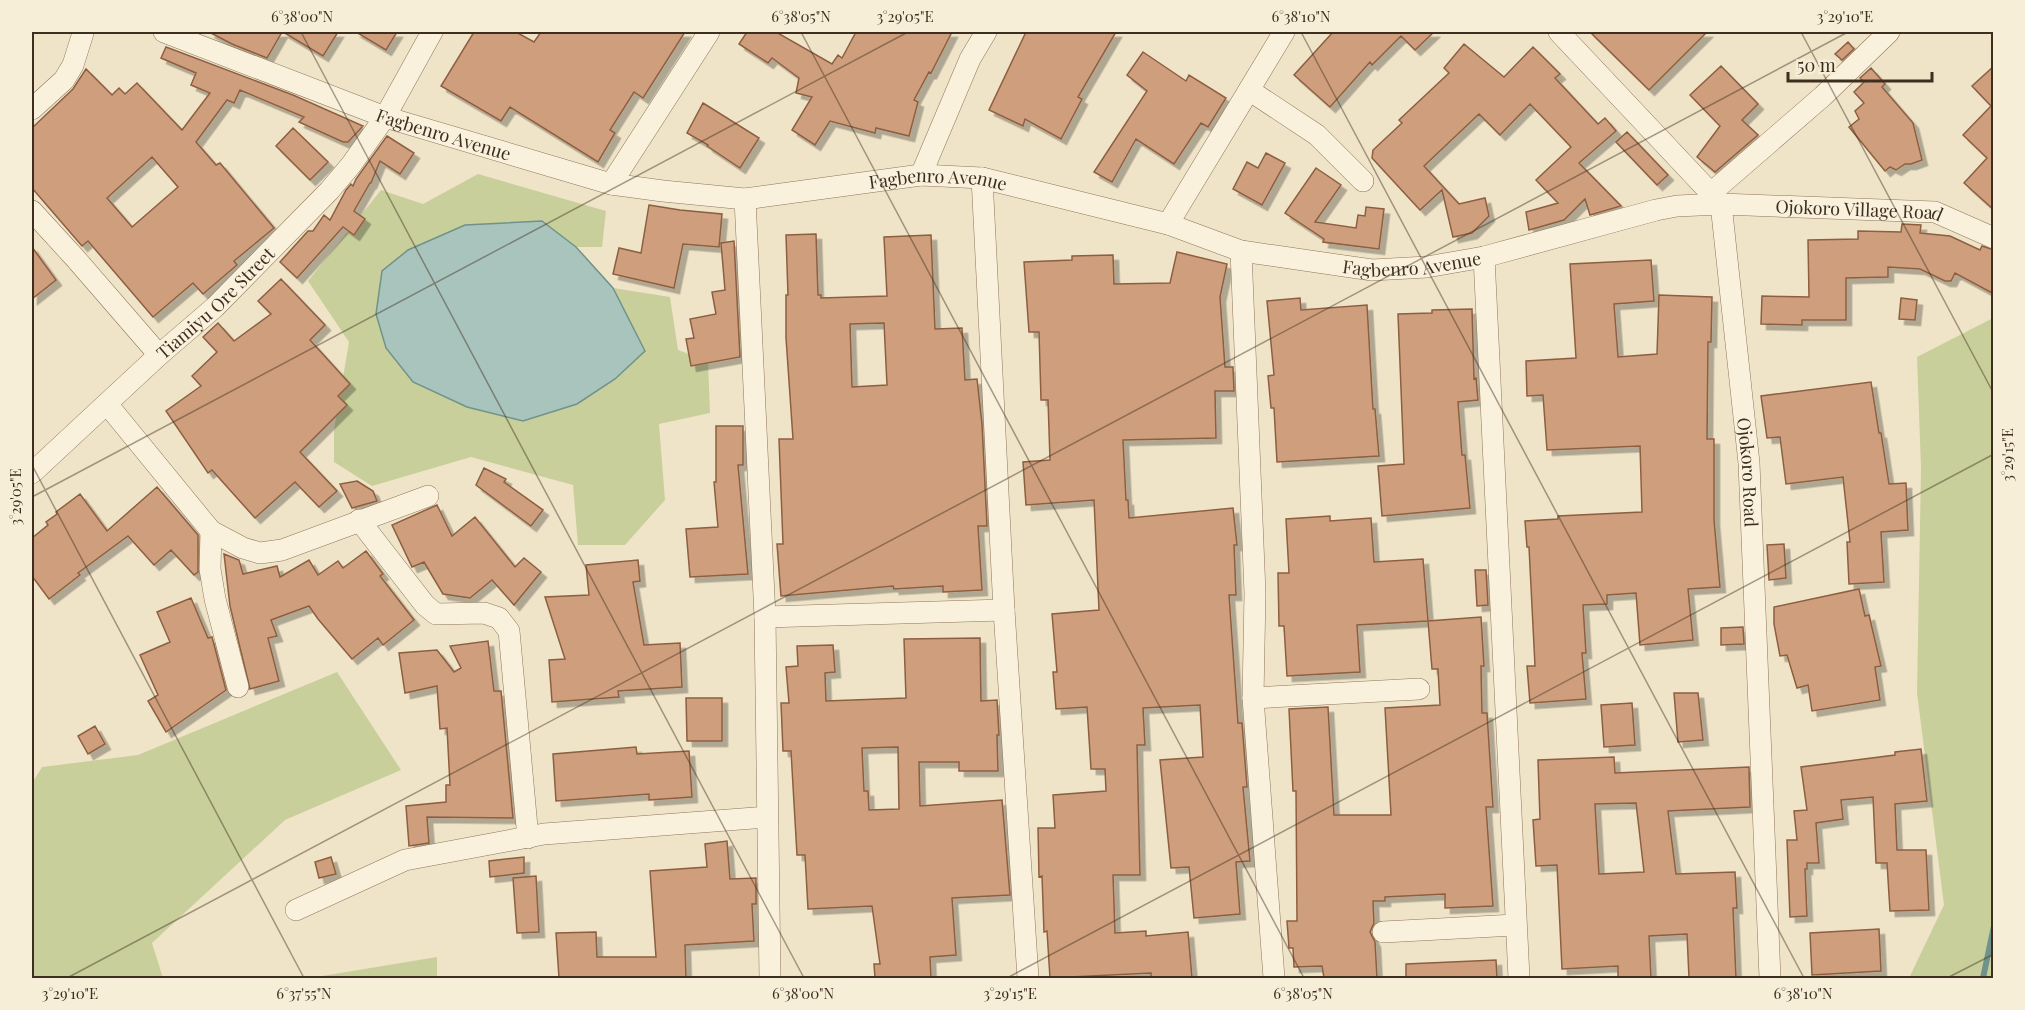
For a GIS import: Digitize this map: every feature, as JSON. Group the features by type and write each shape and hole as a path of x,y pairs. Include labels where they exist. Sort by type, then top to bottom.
{"street":[{"path":"32,109 64,80 73,65 84,32"},
{"name":"Fagbenro Avenue","path":"164,32 385,117 611,184 745,199 921,175 982,178 1168,224 1241,251 1372,270 1427,267 1484,257 1656,210 1716,198"},
{"name":"Tiamiyu Ore Street","path":"32,473 159,355 215,307 318,203 351,165 385,117 432,32"},
{"path":"611,184 709,32"},
{"path":"921,175 970,59 986,32"},
{"path":"1168,224 1284,32"},
{"path":"1559,32 1716,198 1889,32"},
{"path":"1249,90 1317,135 1363,182"},
{"path":"982,178 1004,610 1028,978"},
{"name":"Ojokoro Village Road","path":"1716,198 1935,212 1994,238"},
{"name":"Ojokoro Road","path":"1716,198 1749,463 1770,978"},
{"path":"745,199 765,616 770,978"},
{"path":"32,211 159,355"},
{"path":"1241,251 1254,581 1253,698 1274,978"},
{"path":"1484,257 1519,978"},
{"path":"107,404 211,531 243,548 260,553 282,550 428,496"},
{"path":"359,520 425,605 436,614 484,614 498,618 509,632 528,838"},
{"path":"211,531 210,569 214,599 238,687"},
{"path":"765,616 1004,610"},
{"path":"1253,698 1419,689"},
{"path":"296,910 405,860 544,834 767,817"},
{"path":"1383,932 1515,925"}],"green space":[{"path":"478,174 606,211 602,247 576,247 542,221 465,225 645,351 613,288 670,297 678,350 708,361 710,413 659,424 665,500 625,545 578,545 573,485 471,457 372,486 334,462 334,430 349,342 308,281 381,190 423,204"},
{"path":"1993,318 1993,978 1909,978 1944,905 1917,693 1921,469 1917,357"},
{"path":"337,672 401,770 285,820 152,943 163,978 32,978 32,783 42,767 138,755"},
{"path":"437,957 437,978 310,978"}],"water":[{"path":"542,221 576,247 613,288 645,351 615,379 577,404 523,421 467,407 413,382 386,348 376,314 382,271 408,250 465,225"}],"building":[{"path":"209,32 282,32 267,58"},
{"path":"283,32 338,32 323,56"},
{"path":"356,32 397,32 386,50"},
{"path":"474,32 516,32 534,42 541,32 685,32 643,98 634,92 610,130 615,133 598,162 510,107 501,121 441,86"},
{"path":"747,32 776,32 832,64 838,55 842,58 856,32 952,32 914,100 918,102 909,136 876,128 875,133 830,121 815,145 792,130 812,97 796,93 799,78 772,58 768,63 739,44"},
{"path":"1026,32 1116,32 1078,97 1082,99 1061,139 1025,119 1023,126 989,110"},
{"path":"1333,32 1434,32 1415,50 1401,36 1372,65 1370,62 1330,107 1294,75"},
{"path":"1590,32 1707,32 1649,90"},
{"path":"1848,42 1854,49 1842,60 1835,54"},
{"path":"1464,44 1504,77 1533,47 1560,74 1555,78 1598,124 1605,118 1616,131 1579,163 1621,206 1590,215 1585,199 1564,220 1529,230 1526,212 1558,203 1536,180 1571,147 1530,104 1500,135 1479,114 1424,166 1459,204 1485,198 1489,216 1472,233 1453,237 1442,190 1420,210 1372,158 1373,150 1402,123 1399,120 1449,73 1444,68"},
{"path":"166,47 293,95 363,126 348,142 343,142 299,122 304,117 240,90 234,103 227,100 196,142 216,165 220,163 274,228 234,261 237,265 203,294 193,283 153,317 88,241 82,246 32,188 32,128 73,89 86,69 112,95 119,88 125,94 137,83 182,130 210,93 191,85 196,73 161,58","holes":["152,157 178,187 132,227 107,198"]},
{"path":"1143,52 1186,81 1189,75 1226,98 1208,127 1201,123 1174,164 1136,139 1112,182 1094,172 1147,91 1127,75"},
{"path":"1721,66 1758,104 1742,120 1758,135 1715,172 1697,157 1720,126 1690,95"},
{"path":"1994,66 1994,210 1964,183 1987,158 1963,135 1991,106 1972,86"},
{"path":"1871,68 1885,84 1882,87 1913,123 1922,160 1905,164 1896,170 1890,167 1885,171 1849,127 1859,119 1855,111 1864,103 1854,92 1864,82 1860,78"},
{"path":"703,103 759,138 740,168 687,133"},
{"path":"293,128 328,162 310,180 276,146"},
{"path":"1627,132 1668,175 1657,185 1616,142"},
{"path":"387,136 414,153 400,174 380,161 371,183 354,211 365,219 354,235 343,227 297,278 280,262 308,231 313,231 324,215 330,220 346,190 351,184 353,186"},
{"path":"1266,153 1285,163 1262,205 1233,189 1247,162 1258,168"},
{"path":"1316,168 1341,185 1315,222 1356,228 1358,215 1365,216 1366,207 1384,209 1379,249 1323,242 1324,239 1285,213"},
{"path":"649,205 722,214 719,247 683,244 674,288 613,274 619,248 641,253"},
{"path":"1902,224 1921,225 1920,233 1950,236 1980,250 1982,246 1994,250 1994,294 1955,273 1951,281 1945,281 1920,269 1888,267 1888,277 1846,278 1846,320 1802,320 1802,325 1761,324 1762,296 1809,297 1808,240 1858,239 1858,231 1901,232"},
{"path":"816,234 818,295 821,295 821,298 887,296 884,237 931,235 935,329 962,328 965,380 977,379 982,424 987,526 978,526 982,590 943,592 943,586 894,589 893,586 781,596 777,544 783,544 779,439 793,439 786,338 786,295 788,295 786,235","holes":["884,323 887,385 852,387 850,324"]},
{"path":"734,241 740,357 691,366 686,339 694,338 690,319 716,314 712,292 725,290 721,243"},
{"path":"32,247 56,280 32,299"},
{"path":"1177,252 1227,264 1220,297 1225,367 1233,367 1234,391 1215,391 1216,438 1123,440 1126,500 1128,500 1129,518 1233,508 1237,545 1234,545 1236,595 1229,595 1238,723 1242,723 1247,787 1243,787 1250,861 1236,862 1240,914 1194,918 1189,867 1171,868 1160,760 1203,757 1200,705 1143,708 1145,745 1137,745 1140,875 1113,875 1115,933 1146,931 1146,936 1188,932 1192,978 1151,978 1151,973 1050,978 1047,931 1044,932 1042,876 1039,877 1038,828 1055,828 1053,795 1106,791 1105,769 1091,769 1087,707 1056,709 1053,672 1057,672 1052,614 1099,610 1094,500 1026,505 1023,462 1050,460 1048,400 1041,400 1039,332 1029,332 1024,262 1072,260 1072,256 1113,255 1114,284 1170,283"},
{"path":"1651,260 1654,301 1614,304 1618,357 1657,354 1659,295 1712,297 1711,342 1708,342 1707,439 1714,439 1714,520 1720,587 1688,589 1693,640 1640,645 1636,593 1607,595 1607,604 1583,605 1586,653 1582,653 1586,699 1530,703 1527,666 1535,666 1529,547 1527,547 1525,521 1558,519 1558,516 1642,512 1640,446 1547,450 1543,395 1527,396 1526,361 1576,358 1570,264"},
{"path":"281,279 325,325 310,340 350,384 338,396 347,405 300,452 337,491 319,507 295,482 255,518 212,470 208,473 166,411 201,386 192,376 217,352 203,337 218,323 234,341 271,314 258,301"},
{"path":"1300,298 1301,310 1367,305 1373,409 1375,409 1379,456 1277,462 1274,408 1271,408 1268,376 1274,375 1267,301"},
{"path":"1901,298 1917,300 1915,320 1899,319"},
{"path":"1472,309 1474,379 1476,378 1478,400 1458,402 1462,455 1465,455 1470,508 1382,516 1378,466 1404,464 1398,314"},
{"path":"1871,382 1889,484 1906,483 1908,530 1881,532 1884,582 1849,584 1847,542 1850,542 1843,477 1786,484 1780,437 1767,438 1761,396"},
{"path":"716,426 743,426 743,465 738,465 748,574 690,577 686,529 718,527 714,482 716,482"},
{"path":"484,468 506,479 504,482 543,510 531,526 476,485"},
{"path":"357,481 373,491 377,501 352,508 340,484"},
{"path":"157,487 198,535 198,572 194,575 171,550 154,565 128,536 78,573 80,575 49,599 32,576 32,538 48,525 46,522 80,494 107,531"},
{"path":"437,505 452,536 475,517 515,567 524,558 541,572 514,605 492,580 470,598 443,594 424,562 412,567 392,525"},
{"path":"1330,516 1330,521 1371,518 1374,562 1423,559 1428,621 1357,625 1360,672 1287,676 1284,626 1279,626 1278,573 1289,573 1286,519"},
{"path":"1784,544 1786,578 1769,580 1767,545"},
{"path":"366,551 383,574 380,576 414,620 383,645 378,638 352,659 309,606 271,620 277,636 268,638 279,681 250,689 230,606 224,554 239,560 243,574 277,566 280,577 309,560 318,575 338,561 343,568"},
{"path":"638,560 640,581 633,582 644,645 680,643 682,687 618,691 619,697 552,702 549,660 565,659 545,597 589,595 586,565"},
{"path":"1475,570 1486,570 1488,605 1477,606"},
{"path":"1859,589 1865,616 1869,615 1881,666 1875,667 1880,700 1812,711 1808,685 1797,688 1787,655 1780,656 1774,624 1774,607"},
{"path":"191,598 208,638 212,637 226,690 166,732 148,701 158,695 140,655 170,642 157,612"},
{"path":"1481,617 1484,666 1481,666 1482,713 1487,713 1493,807 1486,807 1493,906 1445,908 1445,894 1385,897 1385,901 1373,901 1374,923 1370,932 1375,942 1377,978 1324,978 1322,966 1294,967 1293,948 1289,948 1287,921 1297,921 1296,791 1293,791 1289,709 1328,707 1334,815 1391,815 1385,708 1440,705 1438,669 1432,669 1428,621"},
{"path":"1743,627 1744,644 1721,645 1721,628"},
{"path":"980,638 981,701 997,700 998,771 959,771 959,762 919,762 920,806 1002,800 1010,895 952,898 956,955 930,957 931,978 875,978 874,964 880,964 872,906 808,909 805,855 797,855 791,751 783,751 781,703 789,703 786,667 798,666 797,646 833,645 835,672 825,673 826,701 906,698 904,639","holes":["898,747 899,809 869,810 868,791 864,791 862,748"]},
{"path":"488,641 494,691 501,691 513,818 427,817 429,843 409,846 406,806 446,802 446,785 450,785 447,728 440,729 437,686 405,693 399,653 437,650 454,672 461,668 450,646"},
{"path":"1674,693 1698,693 1703,740 1678,742"},
{"path":"686,698 722,698 722,741 687,741"},
{"path":"1632,703 1635,745 1604,747 1601,705"},
{"path":"95,726 105,744 88,754 78,736"},
{"path":"636,747 637,754 689,751 692,797 649,800 649,794 556,801 553,754"},
{"path":"1921,749 1927,801 1895,804 1897,850 1926,850 1929,910 1890,911 1887,863 1876,863 1873,797 1841,800 1843,819 1816,823 1819,863 1807,863 1807,869 1805,869 1807,916 1790,917 1787,840 1797,840 1794,811 1807,810 1801,767 1895,755 1895,752"},
{"path":"1614,757 1615,773 1749,767 1750,807 1668,811 1676,874 1735,872 1737,908 1733,908 1736,978 1689,978 1687,934 1649,936 1651,978 1618,978 1618,966 1562,969 1557,865 1536,866 1533,820 1540,819 1538,760","holes":["1636,803 1644,872 1599,874 1595,804"]},
{"path":"727,841 730,879 756,878 756,904 752,904 754,941 685,945 686,978 559,978 556,933 596,932 597,957 656,957 650,871 707,867 705,844"},
{"path":"331,857 336,874 319,878 315,862"},
{"path":"524,857 524,873 490,877 489,861"},
{"path":"536,876 539,932 517,933 513,878"},
{"path":"1879,929 1881,971 1812,975 1810,933"},
{"path":"1496,960 1497,978 1406,978 1406,964"}],"waterway":[{"path":"1983,978 1994,926"}]}
